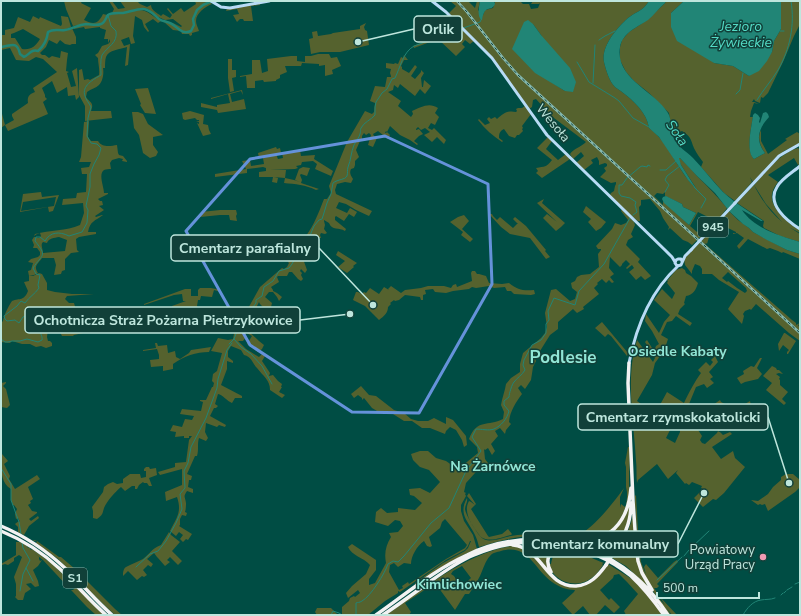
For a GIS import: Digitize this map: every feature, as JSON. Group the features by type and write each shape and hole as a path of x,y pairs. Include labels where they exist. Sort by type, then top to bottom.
{"highway":[{"path":"629,363 628,377 636,549 644,579 668,615"},
{"path":"376,615 441,570 477,550 499,543 518,540 542,539 582,543 601,538 612,531 621,521 629,502 631,452"},
{"path":"612,555 630,520 630,488"},
{"path":"504,545 517,546 529,550 554,578 560,582 567,585 579,586 588,583 597,576 624,538 630,526 633,501"},
{"name":"S1","path":"1,526 54,558 112,615"},
{"name":"S1","path":"1,531 12,533"},
{"path":"383,615 457,563 478,553 504,545 534,542 570,546 597,555 630,576 648,593 664,615"},
{"path":"566,542 590,549 612,560 634,575 662,606"},
{"name":"S1","path":"34,546 59,568 106,615"},
{"path":"570,546 562,546 555,549 548,559 548,566 556,578 574,584 586,582 596,576 605,565"}],"main road":[{"path":"211,1 224,8 234,8 269,1"},
{"name":"Wesoła","path":"432,1 446,12 497,63 548,136 666,251 678,266"},
{"name":"945","path":"680,260 784,152 800,145"},
{"path":"800,166 778,185 774,191 774,198 778,209 790,222 800,229"},
{"name":"Wesoła","path":"666,251 680,260"},
{"path":"629,363 633,343 643,315 653,297 668,276 673,269 676,260 680,260 682,264 668,276"}],"highlighted area":[{"path":"385,136 488,184 492,284 419,413 352,412 250,345 186,231 250,159"}],"shaded area":[{"path":"64,1 82,1 81,3 91,8 84,20 90,23 97,22 103,14 107,15 106,20 108,16 115,13 112,13 114,9 109,1 112,1 118,9 125,8 120,1 137,1 147,7 151,5 153,10 161,16 163,14 170,18 172,15 167,9 168,8 173,14 181,8 184,12 196,4 195,1 208,1 212,4 204,8 199,13 196,18 196,22 199,31 192,33 190,36 189,34 182,34 181,31 173,30 164,22 167,21 174,26 173,23 181,27 182,26 173,19 165,20 156,16 148,9 142,8 121,13 141,10 161,21 158,23 153,19 145,24 149,31 148,32 144,27 142,20 135,16 133,36 135,43 131,44 129,37 121,40 124,46 130,44 128,65 125,66 127,47 109,53 106,57 105,68 103,68 103,77 99,85 87,92 86,97 92,103 91,111 111,111 112,118 85,121 85,106 79,95 79,70 82,69 84,80 90,80 99,75 98,58 95,55 102,46 108,44 110,42 110,39 108,43 108,39 104,39 106,30 100,27 85,29 84,27 74,29 73,27 80,25 73,26"},
{"path":"450,1 468,1 475,8 477,1 480,1 478,10 483,15 485,10 493,8 494,1 520,1 523,4 529,4 531,9 538,8 540,3 531,4 533,1 649,1 642,9 624,22 607,44 604,62 611,82 615,87 631,99 643,112 649,128 663,141 689,181 696,188 681,165 678,159 679,158 727,208 721,216 723,218 729,211 753,232 787,250 800,254 800,259 770,248 767,249 748,239 739,249 737,246 744,238 737,233 733,234 736,232 714,221 692,245 683,240 670,228 668,230 669,227 660,211 650,199 641,200 641,205 639,207 640,221 638,221 623,209 610,195 614,191 616,182 611,183 600,177 606,171 604,168 607,164 605,163 599,165 597,157 591,160 593,163 584,170 576,163 584,156 581,152 573,159 570,154 586,142 554,118 536,99 533,100 532,107 529,109 495,61 449,13 456,6","holes":["533,24 541,35 565,91 551,82","665,192 665,196 696,213 689,225 663,201 663,205 654,196 657,193 663,194","698,212 708,217 709,224 697,232 690,226"]},
{"path":"666,1 684,1 671,13 714,63 733,66 749,76 772,52 774,41 781,29 781,1 800,1 800,24 783,62 768,93 763,98 761,97 760,103 754,99 752,102 759,104 754,103 751,111 750,117 753,117 750,133 750,151 754,159 765,153 760,142 759,136 761,130 761,141 768,154 787,140 785,139 797,132 800,134 800,143 784,151 753,182 750,177 752,182 735,201 724,193 701,167 703,162 696,152 691,139 682,131 672,135 669,113 649,93 634,81 626,72 620,60 620,47 622,40 629,32 647,20"},
{"path":"260,4 251,6 253,21 244,21 243,19 240,19 237,22 233,15 239,14 237,9 226,11 227,9"},
{"path":"33,16 39,19 40,17 61,26 61,16 68,17 71,27 64,30 72,28 76,37 76,44 65,44 60,40 57,44 49,40 46,47 40,53 49,58 52,56 60,58 61,51 68,53 66,71 69,72 67,73 71,87 76,86 72,71 77,68 79,97 76,100 75,95 68,96 67,87 57,93 52,81 42,88 47,99 43,102 48,114 8,131 5,125 14,120 12,114 28,103 29,96 35,92 33,88 57,72 43,59 36,57 29,61 16,60 10,48 1,50 1,35 5,35 5,30 14,28 18,17 30,22","holes":["23,29 40,39 32,47 22,49 15,38 11,38 11,34"]},
{"path":"448,16 474,41 470,44 465,40 462,44 465,47 456,56 438,39 414,48 413,46 439,36 438,32 448,25 446,21 449,19"},
{"path":"366,23 364,27 367,31 369,45 340,52 320,52 311,54 309,39 313,38 312,32 317,31 318,36 331,34 360,29 360,26"},
{"path":"329,54 331,58 337,57 341,66 332,70 333,74 325,76 325,65 319,66 319,64 302,63 301,66 285,66 287,72 280,75 280,78 276,81 255,81 255,88 247,88 246,76 240,77 252,74 252,60 260,60 262,73 268,71 267,59 297,56 297,61 305,62 305,56"},
{"path":"404,55 408,60 404,60 401,66 402,69 409,73 415,65 417,67 411,76 415,79 421,70 424,73 421,78 422,87 424,80 431,86 425,94 420,89 415,96 400,84 398,88 394,85 393,90 388,92 401,101 398,106 411,117 413,114 412,111 428,105 438,108 435,113 439,117 435,125 431,123 428,128 432,130 434,128 446,140 444,144 437,137 432,142 424,135 430,132 425,128 421,130 418,127 416,130 419,129 423,134 414,141 418,144 417,145 400,135 390,126 387,132 390,135 388,139 378,131 373,134 377,138 373,147 368,145 371,135 369,133 366,135 364,133 356,150 359,157 355,161 354,168 350,170 350,174 353,179 351,183 345,182 337,184 335,190 336,194 372,211 369,216 339,202 336,208 347,213 350,208 357,212 354,217 349,214 344,221 336,216 335,217 335,220 346,229 345,231 332,227 324,220 324,229 327,233 321,233 321,238 317,238 315,240 320,245 316,251 310,249 305,251 302,256 307,270 305,273 301,269 300,271 303,279 301,281 292,272 289,272 287,276 278,276 279,282 271,287 273,291 282,297 279,301 273,292 269,292 265,297 272,303 271,307 266,310 259,302 246,323 245,328 264,345 262,349 258,352 247,344 252,336 245,332 246,337 243,341 238,341 246,349 259,357 262,354 265,356 262,361 270,373 269,376 273,375 282,384 279,392 285,395 282,398 270,390 269,383 266,378 241,350 231,346 228,351 228,357 233,361 233,363 227,361 227,369 221,385 242,396 242,398 235,398 232,403 218,394 215,404 218,406 214,408 210,416 226,425 225,427 219,425 217,427 206,423 205,432 208,438 206,441 199,438 197,456 195,456 187,474 192,476 191,480 189,480 188,487 193,489 193,493 187,491 185,494 185,512 187,513 186,516 182,515 179,526 192,534 188,540 186,539 183,542 180,539 183,535 179,532 176,536 170,531 179,511 177,497 166,501 165,492 182,485 182,469 160,475 158,472 175,467 175,463 186,462 189,440 192,436 189,436 189,438 184,438 184,436 175,437 176,432 170,431 173,425 182,427 185,419 192,420 194,416 180,414 182,409 201,411 203,402 200,400 206,400 213,387 213,374 217,371 222,353 211,351 218,338 228,340 233,339 234,334 231,327 243,317 260,287 282,268 284,269 287,267 288,262 302,243 311,227 324,199 327,199 331,193 329,186 347,142 365,111 372,114 374,112 375,103 370,101 375,86 385,87 387,77 391,77 391,69 386,68 386,63 398,64 401,57 403,58"},
{"path":"228,59 232,59 232,70 236,70 236,77 232,78 234,91 230,92 228,78"},
{"path":"148,88 156,114 145,113 140,105 141,104 135,89"},
{"path":"242,90 243,95 241,91 230,94 232,102 244,99 246,109 218,113 217,110 201,107 201,103 217,107 217,105 230,103 228,94 211,98"},
{"path":"525,106 531,114 522,126 523,131 515,138 509,136 504,129 499,135 499,138 503,141 502,142 489,132 478,120 479,119 485,125 490,123 487,119 489,117 491,119 495,117 497,119 505,113 516,112 516,109"},
{"path":"1,110 5,125 1,128"},
{"path":"190,111 204,115 203,124 208,125 211,134 203,136 197,123 199,124 199,122 196,121 199,120 195,118 183,119 182,113"},
{"path":"132,112 143,114 148,124 163,135 153,137 153,145 158,152 156,156 150,158 143,153 139,135 134,128"},
{"path":"89,121 88,137 91,141 98,141 102,145 107,146 117,145 119,155 123,156 127,161 122,161 123,159 119,158 112,160 110,163 111,169 105,170 101,174 104,193 108,194 98,199 102,201 103,205 99,206 104,210 95,216 103,215 95,220 89,228 88,232 96,232 96,234 79,237 76,239 77,250 79,252 71,253 65,259 65,270 62,271 61,274 54,275 56,265 54,258 42,258 36,267 38,273 29,276 28,271 31,270 33,263 28,262 40,255 37,248 33,248 34,245 32,240 34,237 39,238 41,236 40,233 80,225 84,213 83,203 62,205 63,199 76,198 77,193 86,192 87,174 82,174 81,168 89,167 91,162 79,162 81,157 84,122","holes":["59,237 67,240 65,251 43,253 43,242 47,243 50,239"]},
{"path":"548,137 552,141 546,149 558,160 566,154 570,159 542,178 536,173 538,171 536,168 547,166 552,160 537,148"},
{"path":"276,147 277,149 280,148 281,153 276,154 278,159 283,158 282,153 300,150 301,156 315,155 314,159 333,171 331,176 315,169 317,164 313,161 302,162 301,165 296,166 298,168 295,169 270,170 286,170 285,178 274,177 278,178 277,183 272,182 273,177 259,177 259,172 266,171 266,168 263,167 247,169 247,173 215,177 215,174 246,169 242,161 250,160 251,166 264,164 264,157 259,158 258,153"},
{"path":"800,148 800,164 798,165 794,158 768,175 778,182 772,196 773,204 784,218 800,230 800,233 789,227 800,234 800,242 780,236 764,228 764,221 737,203 769,168 791,150","holes":["754,185 766,204 782,222 766,205"]},
{"path":"303,167 310,168 307,176 300,175 302,180 301,183 319,189 316,190 296,184 284,183 285,178 300,182 295,180 299,169"},
{"path":"41,192 42,197 59,195 53,211 49,212 48,207 20,212 23,194","holes":["56,197 54,206 21,211 23,202"]},
{"path":"544,199 542,203 565,223 556,231 543,218 547,214 557,222 537,203"},
{"path":"586,206 606,222 596,231 588,222 591,219 583,212"},
{"path":"622,209 635,225 631,234 633,237 628,240 626,245 640,259 638,262 651,276 645,280 641,276 636,280 629,272 634,268 632,265 627,269 626,268 630,264 626,260 620,267 610,257 609,268 614,274 610,277 614,282 612,283 609,280 606,283 602,279 597,283 598,284 594,288 599,294 583,307 584,309 577,313 573,309 558,322 558,329 550,335 540,351 536,352 534,356 536,361 533,367 531,380 525,389 521,385 518,388 522,394 512,410 509,422 511,424 506,430 505,434 500,428 495,431 498,436 491,444 495,451 492,455 488,448 485,450 484,449 485,459 488,463 486,466 480,462 480,466 466,483 464,492 466,493 466,496 461,505 461,511 464,521 473,535 477,549 461,556 415,585 415,583 443,563 465,551 468,548 470,541 465,550 446,560 400,592 398,591 398,593 385,601 368,615 317,615 315,612 317,608 331,608 337,614 342,614 342,607 349,601 350,598 355,597 360,593 358,590 348,598 346,593 366,574 370,565 350,550 348,547 352,544 376,560 376,570 369,579 369,585 375,583 386,563 386,549 391,537 389,533 398,532 403,526 400,521 395,520 388,526 375,522 376,512 381,508 387,513 398,512 398,508 415,510 422,503 414,496 410,495 409,489 420,488 430,493 440,482 429,470 420,467 413,460 411,454 420,451 428,451 436,458 446,461 459,470 478,453 477,447 469,439 472,432 483,424 503,419 504,412 501,405 506,384 511,378 520,372 520,364 523,353 545,333 547,327 545,313 551,290 556,289 570,301 575,299 577,292 572,288 571,283 575,281 577,277 590,274 599,267 598,254 601,249 598,249 596,246 612,229 615,223 621,225 626,223 628,220 621,211","holes":["445,519 467,545 465,548 409,584 408,582 399,590 389,572 390,565 394,563 398,567 404,563 411,564 415,551 424,541 427,546 432,546 429,537 440,528"]},
{"path":"236,210 237,221 230,220 229,215 200,217 201,212"},
{"path":"489,214 492,214 497,220 500,217 513,228 518,224 513,219 515,217 526,226 550,257 546,259 530,238 510,234"},
{"path":"464,215 469,221 462,229 473,239 470,242 461,235 463,232 450,222"},
{"path":"710,232 711,237 709,237 707,244 705,244 796,323 796,325 800,323 798,325 800,328 800,341 756,304 751,310 745,311 743,314 742,324 728,309 739,292 712,274 702,274 702,269 700,266 695,264 692,274 685,265 684,259","holes":["728,272 746,288 747,291 745,293 722,278"]},
{"path":"338,251 357,263 347,273 338,267 345,261 336,255"},
{"path":"682,268 698,283 694,292 691,295 686,296 685,304 680,309 678,314 692,323 690,326 676,316 672,321 667,322 661,335 668,339 665,348 655,363 652,375 637,401 655,414 667,392 684,403 701,373 698,370 706,362 710,366 713,362 711,360 715,356 718,362 709,372 713,377 710,379 714,383 707,388 704,384 696,387 689,405 684,408 680,405 672,410 668,419 672,426 666,438 675,443 680,430 688,420 691,419 702,436 700,440 705,444 717,433 726,420 724,411 720,405 705,415 706,410 720,400 727,405 730,421 718,432 723,435 730,432 732,434 712,447 721,459 733,451 735,458 745,467 724,493 716,500 713,499 703,507 694,498 703,489 701,488 702,486 692,482 689,485 686,483 685,484 676,473 678,470 668,479 657,464 638,480 637,483 631,400 633,355 637,340 653,362 655,358 645,342 647,340 654,351 656,346 659,344 645,321 646,314 659,333 664,322 670,315 654,300 662,289 672,299 675,293 667,281 676,270"},
{"path":"472,271 486,276 489,283 509,283 521,290 534,290 535,294 514,294 511,291 507,291 505,287 494,288 489,286 476,288 472,287 469,289 446,293 435,292 433,289 425,290 426,294 423,295 423,300 421,300 420,297 405,295 399,300 394,300 390,303 391,304 387,311 379,320 365,306 353,300 356,292 362,294 364,292 366,293 370,288 379,294 384,287 389,290 388,289 391,286 401,293 405,290 428,286 444,286 451,288 456,284 457,287 472,281"},
{"path":"39,273 42,274 47,283 47,290 72,294 94,294 67,296 65,299 69,303 74,303 76,310 97,307 88,332 73,336 62,336 60,332 48,329 47,337 48,341 52,343 52,346 46,348 12,341 10,343 1,342 1,323 9,306 12,301 22,299 25,296 28,291 24,282 29,281 29,276"},
{"path":"200,288 221,290 221,292 214,290 212,297 201,296 200,300 198,300 197,306 200,310 225,317 224,320 217,316 207,314 206,318 188,314 187,307 178,309 176,307 171,309 172,306 186,301 183,301 182,294 174,295 144,305 185,289 191,289 191,296 198,296 198,290"},
{"path":"602,322 628,353 627,356 611,336 608,334 605,337 595,328"},
{"path":"785,333 796,341 788,354 787,352 789,350 783,345 779,351 778,344"},
{"path":"155,343 157,343 158,346 167,345 168,353 175,351 176,357 180,359 191,350 211,347 209,352 186,357 173,364 173,369 163,371 163,366 151,367 150,360 159,359 157,349 143,351 156,348"},
{"path":"760,358 762,358 757,368 762,374 758,379 741,384 737,378 744,374 743,371 751,366 754,367"},
{"path":"772,366 783,374 776,374 780,377 780,385 788,392 782,399 786,403 784,405 766,390 772,383 763,376"},
{"path":"6,382 3,386 6,389 10,405 7,408 1,407 1,383"},
{"path":"361,386 369,395 376,396 394,410 404,413 411,419 428,421 434,418 446,424 446,417 453,420 466,436 467,445 464,447 456,430 450,427 445,434 430,428 422,428 412,421 404,421 393,414 377,411 372,408 364,398 362,400 362,398 358,395 354,398 351,394"},
{"path":"750,401 752,410 758,405 760,407 755,412 755,415 735,428 731,422 743,419 740,407"},
{"path":"628,447 630,447 629,497 625,509 621,518 602,536 584,541 573,541 541,536 529,536 507,539 479,547 476,536 465,517 463,509 467,498 465,509 467,515 478,533 485,540 528,534 588,535 585,534 586,533 581,534 599,519 624,488 620,497 620,508 621,504 625,507 626,505 627,492 625,463"},
{"path":"2,454 8,461 4,464 10,476 9,479 15,489 37,475 40,479 28,487 33,499 28,505 32,511 37,512 29,519 31,521 38,516 39,518 29,526 24,535 18,532 18,527 15,524 19,521 20,522 18,518 16,519 15,514 17,509 11,500 11,489 7,486 3,479 1,465"},
{"path":"149,467 150,469 156,468 157,475 149,478 152,486 149,486 147,483 143,482 137,489 135,489 135,486 132,486 125,491 121,487 107,502 101,515 97,519 93,518 92,507 103,492 104,487 113,482 117,484 123,483 123,479 130,474 140,474 141,478 146,477 146,471 144,471 144,469"},
{"path":"786,474 793,474 800,480 800,487 795,492 768,511 765,504 758,505 751,500 758,501 768,494 781,480 781,477"},
{"path":"469,493 476,504 475,505 467,496"},
{"path":"636,495 639,549 641,562 646,575 644,567 646,564 658,578 674,562 677,560 678,562 657,584 659,586 654,588 661,601 665,605 660,597 677,615 672,615 666,607 671,615 669,615 645,579 639,559 635,504"},
{"path":"469,501 475,505 471,509 489,537 502,534 508,529 512,534 492,540 481,537 470,520 467,510"},
{"path":"630,501 630,512 626,528 611,553 609,553 610,555 608,556 591,548 575,543 586,543 614,529"},
{"path":"633,514 642,575 648,587 626,566 612,558 615,556 614,555 626,536"},
{"path":"169,532 180,542 172,551 182,561 178,565 170,557 167,560 170,562 165,566 154,553 147,559 153,564 151,567 148,565 143,570 147,575 144,577 142,576 137,580 128,571 123,576 123,571 125,568 143,559 161,545"},
{"path":"37,541 61,557 82,575 82,577 79,580 58,559 36,543"},
{"path":"16,542 20,542 28,548 29,547 31,550 32,549 51,563 73,584 69,588 43,560 33,552 39,557 40,561 42,560 33,570 39,586 35,587 31,583 26,584 31,589 25,593 23,600 18,600 15,597 16,584 14,577 22,557 19,555 8,565 1,564 16,555"},
{"path":"527,544 552,545 553,549 550,552 548,569 535,554 527,548"},
{"path":"516,546 527,550 563,585 584,586 608,564 635,581 650,597 663,615 626,615 624,611 638,594 619,574 614,575 613,578 600,590 609,600 611,598 620,607 614,613 605,605 596,615 590,615 583,606 573,615 562,603 575,590 566,589 555,584 546,577 524,554 518,551 510,550 493,553 491,555 472,590 469,594 465,594 455,610 435,583 405,603 411,612 409,615 386,615 461,564 494,550","holes":["462,566 471,578 461,587 451,574 453,571"]},
{"path":"562,547 569,548 558,550 552,553 549,559 549,564 551,564 556,553 562,550 577,553 604,563 593,577 582,583 571,583 561,580 549,567 548,559 552,552"},
{"path":"84,578 122,615 115,615 101,602 80,581 82,582 85,580"},
{"path":"76,587 105,615 96,615 87,607 71,590"}],"water":[{"path":"480,1 494,1 495,4 492,8 486,10 482,20 479,13"},
{"path":"649,1 666,1 648,20 631,30 624,37 620,47 620,58 623,68 629,76 662,105 670,118 673,136 678,145 697,162 715,184 738,204 763,221 742,210 753,222 776,234 800,242 800,254 787,250 753,232 729,211 715,193 679,158 681,165 697,190 688,180 659,137 649,128 643,112 631,99 615,87 611,82 604,62 607,44 624,22 642,9"},
{"name":"Jezioro Żywieckie","path":"684,1 781,1 781,29 774,41 772,52 759,71 749,76 733,66 714,63 677,41 671,27 671,13"},
{"path":"528,20 570,68 576,82 573,92 565,91 535,73 512,49 524,22"},
{"path":"766,112 769,117 762,126 759,135 760,144 765,153 754,159 751,155 749,144 753,115 755,113 758,115 760,118 760,123 763,113"},
{"path":"666,196 696,213 689,225 664,203 662,199"}],"waterway":[{"path":"1,47 15,45 20,54 24,57 32,51 38,51 45,43 48,32 50,31 65,30 86,24 99,25 104,22 110,14 142,9 149,10 160,20 170,23 181,31 187,32 191,31 194,25 193,19 197,10 203,5 212,1"},
{"path":"757,100 778,70 786,54 792,28 791,1"},
{"path":"1,339 5,342 27,339 38,342 42,340 37,327 29,325 27,317 23,317 19,323 15,320 7,321 4,316 21,301 25,303 39,288 38,285 40,275 36,274 33,268 41,258 42,253 35,241 36,237 40,237 45,241 49,236 55,233 62,233 69,236 82,232 87,223 88,210 86,206 90,187 90,174 101,148 97,144 91,143 87,136 88,118 91,107 84,92 86,86 101,75 102,55 116,39 116,31 111,26 108,15"},
{"path":"229,344 234,339 239,326 256,303 256,300 262,296 264,287 273,281 279,271 289,268 303,245 309,242 314,226 319,220 322,219 331,194 333,183 347,176 353,148 360,135 361,128 375,115 376,102 382,93 387,89 392,79 395,78 407,52 414,46 480,22 481,20"},
{"path":"599,40 615,31"},
{"path":"593,83 595,45"},
{"path":"577,62 589,82 615,98 633,118 649,127"},
{"path":"736,94 740,90 743,73"},
{"path":"660,170 666,170 676,161"},
{"path":"633,215 637,212 635,205 636,202 630,198 621,196 619,193 619,185 622,185 627,178 640,167 650,166"},
{"path":"665,192 669,185 665,180 667,176 680,166"},
{"path":"694,187 706,199 701,208"},
{"path":"356,615 356,603 366,598 381,578 388,564 393,561 398,562 431,523 449,508 466,471 481,451 472,437 476,429 492,430 499,426 505,419 509,411 504,405 504,401 509,397 513,383 525,370 523,365 524,360 532,345 541,340 546,333 546,324 549,320 548,311 554,298 575,305 579,291 604,264 630,218"},
{"path":"234,339 262,366 272,384"},
{"path":"136,567 150,554 158,551 166,541 176,523 182,509 180,494 185,488 184,471 188,463 191,447 206,418 217,388 218,379 227,350 232,343"},
{"path":"1,468 11,484 11,500 19,522 21,534"},
{"path":"690,549 709,531"},
{"path":"20,591 23,574 30,560 23,548 22,543"},
{"path":"684,556 689,550"},
{"path":"657,580 682,557"},
{"path":"26,568 33,581"},
{"path":"795,584 800,582"},
{"path":"787,590 792,587"},
{"path":"743,615 748,607 753,603 775,598"},
{"path":"331,615 333,611 342,615"}],"railway":[{"path":"457,1 518,75 800,333"}],"place":[{"name":"Orlik","path":"358,42"},
{"name":"Cmentarz parafialny","path":"373,305"},
{"name":"Ochotnicza Straż Pożarna Pietrzykowice","path":"350,314"},
{"name":"Cmentarz rzymskokatolicki","path":"789,483"},
{"name":"Cmentarz komunalny","path":"704,493"},
{"name":"Powiatowy Urząd Pracy","path":"763,557"}],"district":[{"name":"Osiedle Kabaty","path":"677,351"},
{"name":"Podlesie","path":"563,357"},
{"name":"Na Żarnówce","path":"493,466"},
{"name":"Kimlichowiec","path":"459,584"}],"water label":[{"name":"Soła","path":"677,133"}]}
